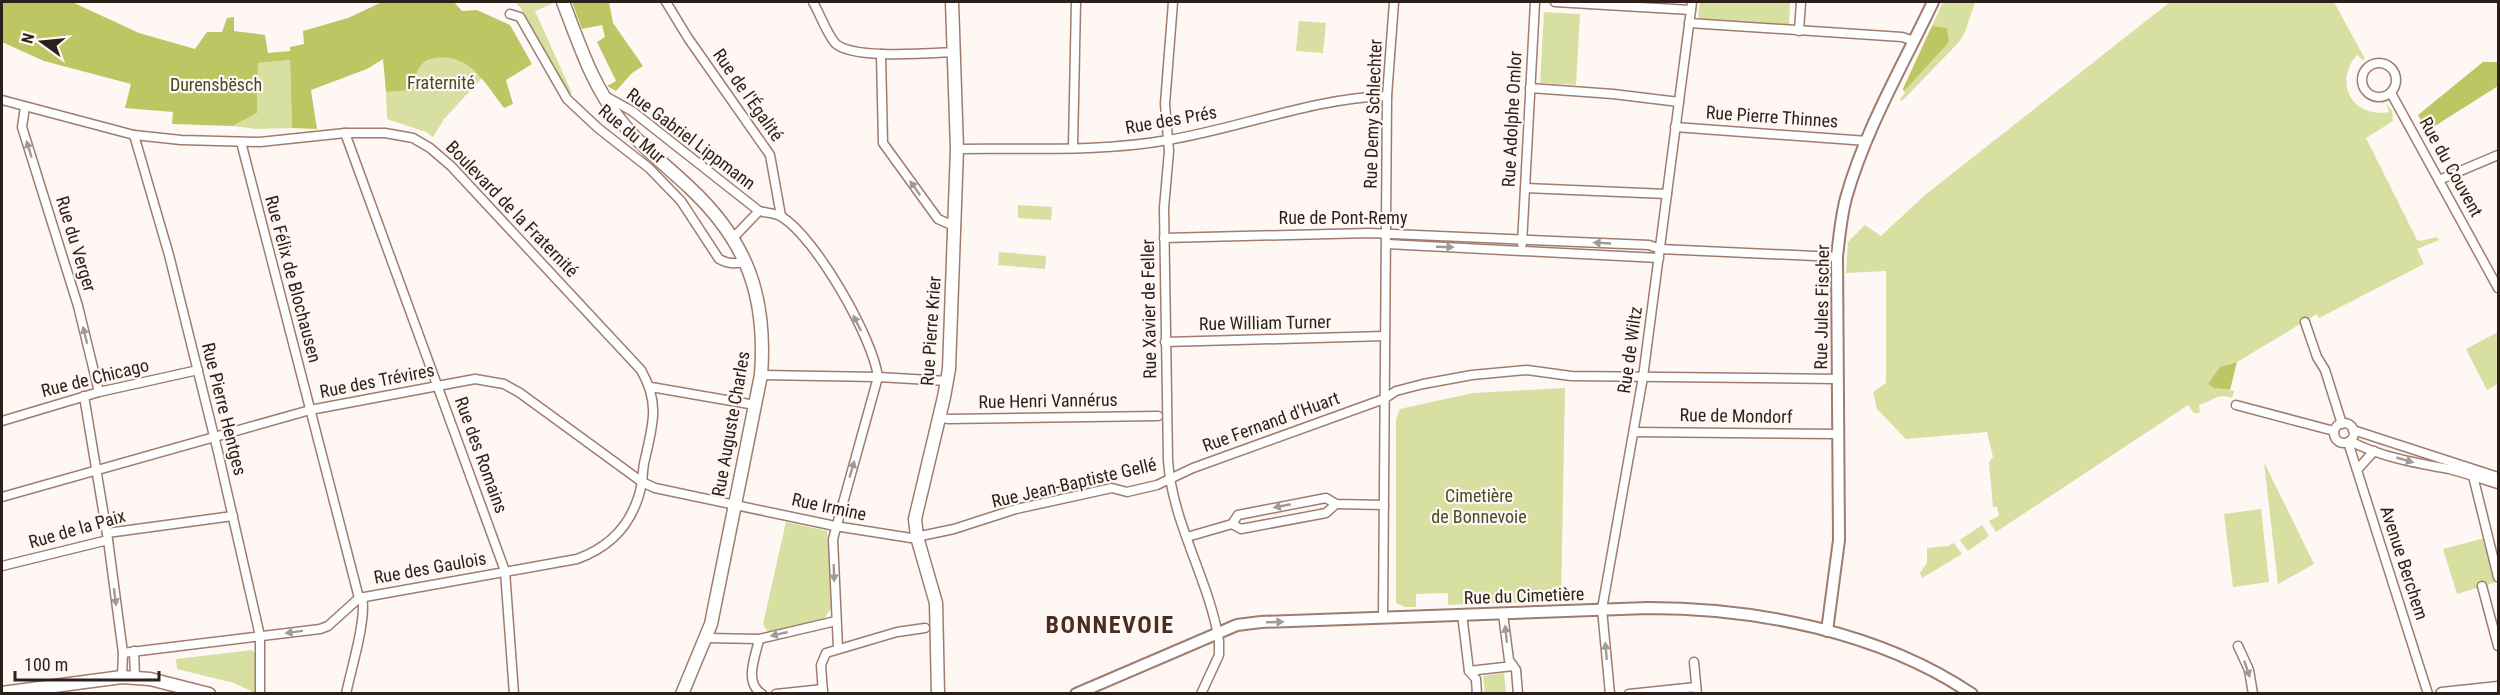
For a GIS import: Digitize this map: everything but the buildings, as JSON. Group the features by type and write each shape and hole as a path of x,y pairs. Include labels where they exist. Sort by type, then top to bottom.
{"main road":[{"name":"Rue Auguste Charles","path":"563,2 580,51 603,95 632,134 691,189 733,238 746,261 759,307 763,340 761,375 711,624 682,693"},
{"name":"Rue Pierre Krier","path":"938,693 936,603 917,537 915,519 916,506 948,381 956,227 957,149 952,2"},
{"path":"2,693 128,677 209,693"},
{"path":"2442,693 2499,688"}],"street":[{"name":"Rue de l'Égalité","path":"666,2 687,38 770,155 781,216"},
{"path":"813,2 835,42 851,51 881,54 955,52"},
{"path":"1073,147 1076,2"},
{"name":"Rue Xavier de Feller","path":"1173,2 1165,104 1166,141 1169,150 1164,238 1169,478 1172,497 1218,632"},
{"name":"Rue Demy Schlechter","path":"1383,617 1387,96 1394,2"},
{"name":"Rue Adolphe Omlor","path":"1523,238 1535,2"},
{"path":"1556,2 1691,6"},
{"path":"1799,31 1801,2"},
{"name":"Rue Jules Fischer","path":"1827,631 1839,540 1837,257 1846,200 1867,141 1933,2"},
{"name":"Rue de Wiltz","path":"1610,693 1602,609 1643,376 1691,6"},
{"name":"Rue du Mur","path":"510,14 520,17 567,99 598,128 650,168 681,201 719,259 726,263 739,264 746,261"},
{"path":"1689,23 1902,37 1914,41"},
{"path":"881,54 884,143 938,219 956,227"},
{"name":"Rue du Couvent","path":"2380,63 2391,67 2397,77 2395,88 2391,93 2381,98 2366,91 2362,80 2370,66 2380,63"},
{"path":"1530,88 1679,102"},
{"name":"Rue du Couvent","path":"2391,93 2499,288"},
{"name":"Rue Gabriel Lippmann","path":"603,95 632,111 759,211 781,216"},
{"name":"Rue des Prés","path":"957,149 1073,147 1166,141 1352,98 1387,96"},
{"name":"Boulevard de la Fraternité","path":"2,100 134,135 240,142 345,133 385,133 413,138 451,166 640,370 651,387"},
{"name":"Rue du Verger","path":"25,107 22,127 78,306 99,392"},
{"name":"Rue Pierre Thinnes","path":"1675,127 1867,141"},
{"name":"Rue des Romains","path":"345,133 506,572 514,693"},
{"name":"Rue Pierre Hentges","path":"134,135 169,255 233,516 260,636 260,693"},
{"name":"Rue Félix de Blochausen","path":"240,142 363,603 346,693"},
{"path":"2439,180 2499,155"},
{"path":"1525,188 1667,194"},
{"name":"Rue Gabriel Lippmann","path":"733,238 759,211"},
{"path":"781,216 820,258 838,287 876,360 878,376 833,539 838,648"},
{"name":"Rue de Pont-Remy","path":"1164,238 1387,233 1649,245 1659,253"},
{"path":"1522,250 1523,238"},
{"name":"Rue de Pont-Remy","path":"1387,244 1522,250 1837,257"},
{"path":"2306,322 2317,357 2325,370 2342,424"},
{"name":"Rue William Turner","path":"1165,342 1385,336"},
{"name":"Rue de Chicago","path":"2,421 99,392 198,370"},
{"name":"Rue Fernand d'Huart","path":"1169,478 1384,399 1396,391 1472,375 1542,371 1571,376 1838,379"},
{"path":"761,375 878,376 948,381"},
{"name":"Rue des Trévires","path":"2,497 97,468 310,410 475,379 504,384 520,393 642,482 656,488 735,504"},
{"path":"642,482 644,462 654,422 651,387 755,405"},
{"path":"84,396 128,677"},
{"path":"2236,405 2334,431"},
{"name":"Rue Henri Vannérus","path":"939,417 948,419 1158,416"},
{"path":"2334,431 2342,424 2347,424 2353,430 2430,454 2452,467 2499,484"},
{"path":"2349,442 2353,436 2353,430"},
{"path":"2334,431 2339,442 2349,442 2426,466 2452,467"},
{"name":"Rue de Mondorf","path":"1634,432 1838,434"},
{"name":"Avenue Berchem","path":"2349,442 2428,693"},
{"path":"2357,470 2374,450"},
{"path":"2476,475 2499,477"},
{"path":"2476,475 2499,577"},
{"name":"Rue Jean-Baptiste Gellé","path":"917,537 954,529 1016,509 1112,488 1127,492 1157,485 1169,478"},
{"name":"Rue des Gaulois","path":"123,653 328,626 360,597 577,559 593,554 611,542 627,522 638,498 642,482"},
{"path":"1187,537 1232,524 1238,515 1326,498 1336,504 1384,505"},
{"name":"Rue Irmine","path":"735,504 835,526 902,538 917,537"},
{"path":"1232,524 1240,529 1316,515 1326,513 1336,504"},
{"name":"Rue de la Paix","path":"2,566 107,537 233,516"},
{"path":"2482,586 2499,646"},
{"name":"Rue du Cimetière","path":"1076,693 1237,625 1261,622 1602,609 1712,609 1777,619 1827,631 1897,655 1941,675 1972,693"},
{"path":"1462,614 1468,671 1476,679 1477,693"},
{"path":"1503,614 1509,660 1516,670 1518,693"},
{"path":"706,638 759,639 836,621"},
{"path":"776,693 823,691 822,658 826,653 897,632 925,628"},
{"path":"1201,693 1219,655 1218,632"},
{"path":"759,639 752,682 755,690 762,693"},
{"path":"2238,646 2249,670 2253,693"},
{"path":"128,677 134,651"},
{"path":"1629,693 1696,690 1694,662"},
{"path":"1468,671 1513,666"}],"green space":[{"name":"Durensbësch","path":"2,2 72,2 139,33 195,49 207,32 222,32 227,18 234,17 234,31 265,35 268,53 290,51 290,47 304,44 303,31 348,18 382,2 454,2 462,11 477,10 510,25 532,64 506,80 513,104 504,108 475,72 467,65 447,57 424,62 418,69 413,90 386,92 383,59 367,69 311,90 317,129 292,128 290,60 258,63 257,113 233,126 172,124 173,112 125,108 131,84 44,61 2,42"},
{"path":"515,2 556,2 535,11 572,93 568,95 520,7"},
{"path":"572,2 609,2 613,23 643,66 632,73 616,91 607,86 616,81 597,42 605,37 602,25 582,29"},
{"path":"1700,2 1790,2 1789,26 1702,20 1698,16"},
{"path":"1943,2 1975,2 1965,32 1959,42 1902,101 1900,99 1905,93 1903,89"},
{"path":"2170,2 2334,2 2365,59 2357,55 2350,65 2347,87 2350,96 2365,110 2376,113 2389,112 2386,103 2392,111 2393,121 2366,138 2417,240 2437,237 2439,240 2417,249 2424,264 2319,318 2317,314 2237,362 2220,367 2214,388 2234,391 2232,398 2223,396 2199,405 2200,413 2194,413 2188,405 1996,532 1989,521 1999,516 1997,507 1993,507 1989,462 1993,457 1987,432 1906,439 1877,409 1873,392 1886,383 1886,271 1846,273 1848,242 1865,225 1881,236 1925,195"},
{"path":"1544,12 1580,14 1576,85 1540,83"},
{"path":"1299,21 1326,23 1323,53 1296,51"},
{"path":"1932,26 1947,28 1949,42 1904,91 1903,89"},
{"name":"Fraternité","path":"444,56 461,59 482,78 444,119 433,137 426,132 387,119 386,92 413,90 420,66 424,62"},
{"path":"290,60 292,128 257,129 233,126 257,113 258,63"},
{"path":"2483,62 2498,62 2498,86 2427,131 2418,115"},
{"path":"1018,205 1052,207 1051,220 1018,218"},
{"path":"999,252 1046,256 1045,269 998,265"},
{"path":"2498,332 2498,384 2487,390 2466,349"},
{"path":"2237,362 2230,390 2214,388 2208,384 2220,367"},
{"name":"Cimetière de Bonnevoie","path":"1565,388 1561,601 1448,605 1448,593 1416,594 1416,607 1405,607 1396,603 1396,420 1400,409 1473,393"},
{"path":"2264,462 2314,564 2278,584"},
{"path":"2261,509 2269,582 2233,587 2224,514"},
{"path":"786,522 827,531 832,607 823,620 768,632 763,624"},
{"path":"1982,525 1989,536 1968,551 1960,540"},
{"path":"2485,538 2496,582 2457,594 2443,549"},
{"path":"1954,543 1962,554 1922,578 1920,573 1927,563 1927,548 1948,546"},
{"path":"252,650 255,654 255,693 234,683 177,669 176,659"},
{"path":"1504,673 1506,693 1485,693 1483,676"}],"district":[{"name":"BONNEVOIE","path":"1110,625"}]}
